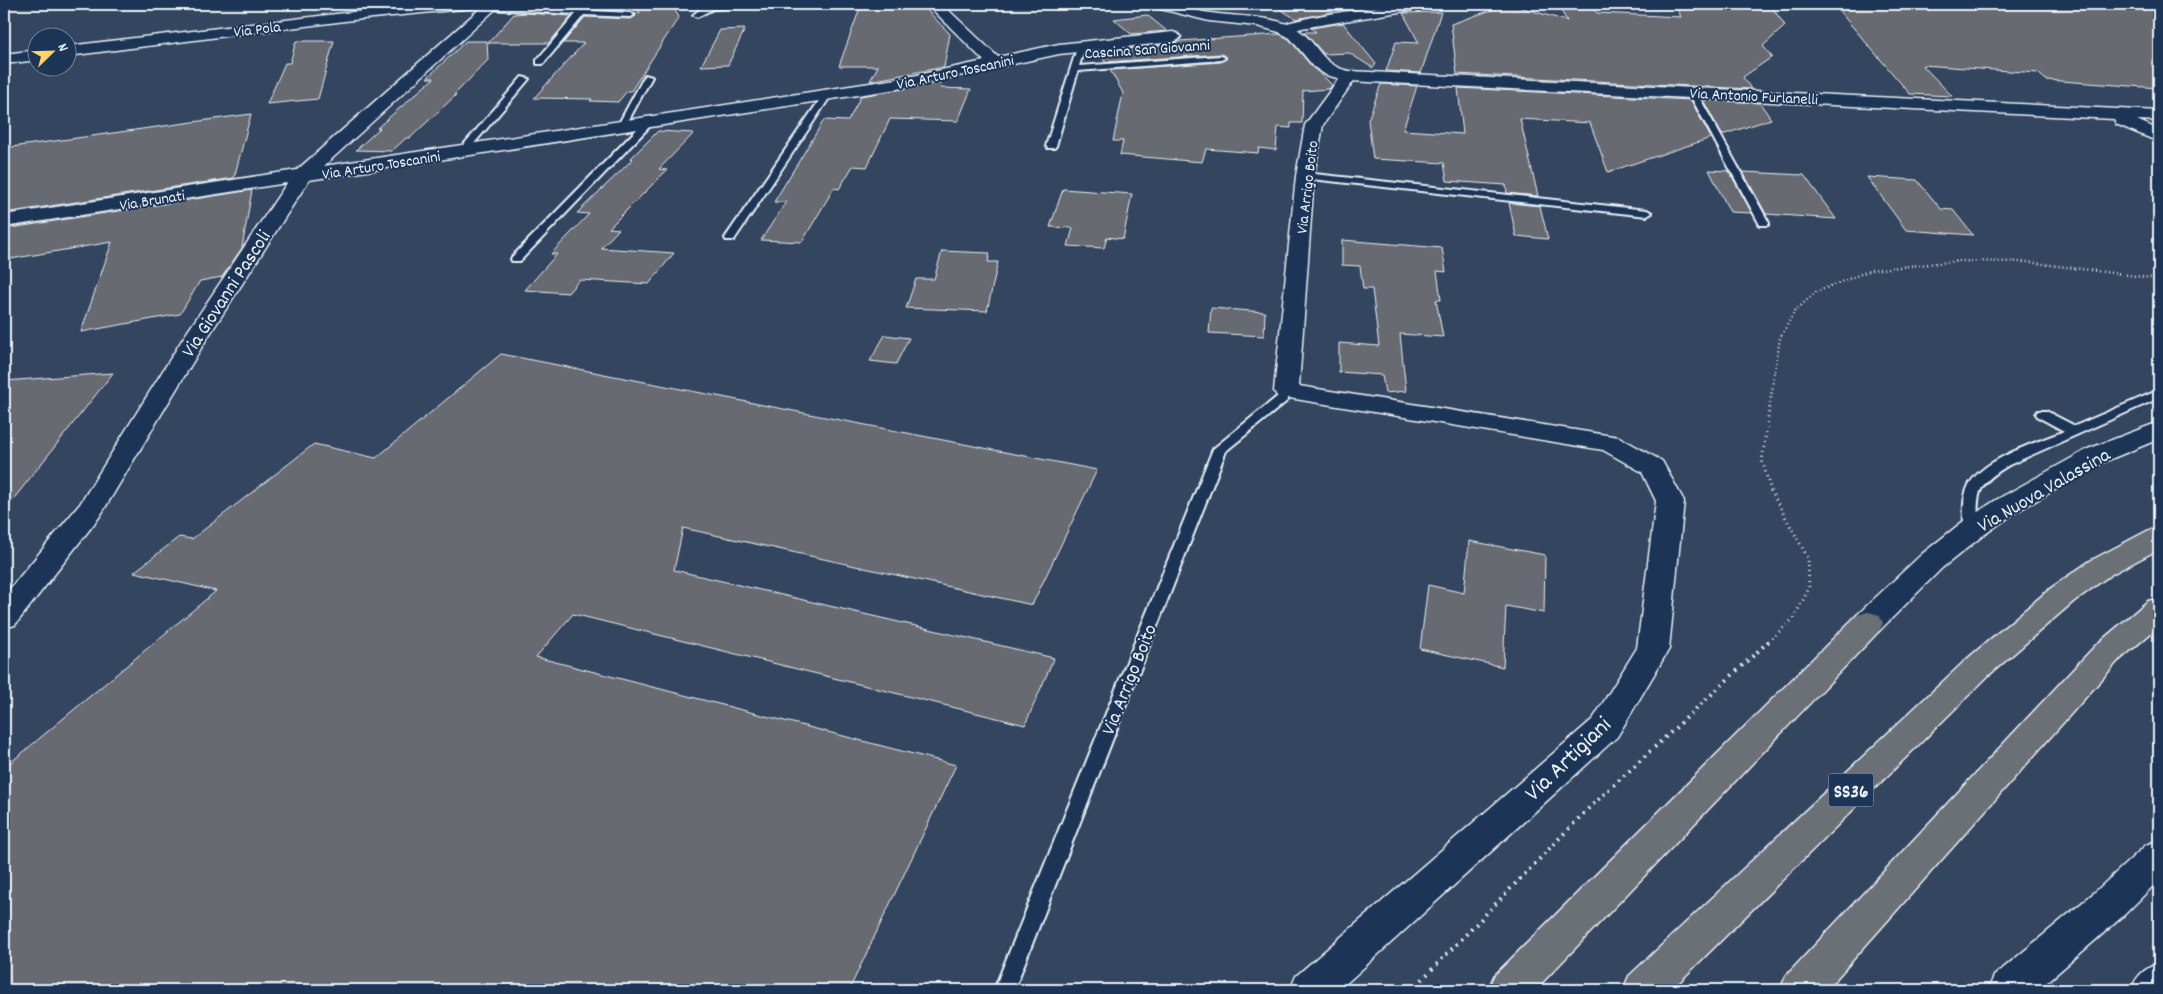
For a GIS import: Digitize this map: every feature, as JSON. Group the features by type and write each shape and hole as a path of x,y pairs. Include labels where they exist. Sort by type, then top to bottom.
{"highway":[{"name":"SS36","path":"1643,990 1978,668 2062,595 2100,568 2159,537"},
{"path":"1800,990 2106,654 2159,609"},
{"path":"1508,990 1868,623"}],"street":[{"path":"934,4 994,62"},
{"path":"1158,4 1209,17 1271,24 1296,35 1320,64 1332,72 1349,76"},
{"path":"1284,29 1300,24 1423,4"},
{"name":"Via Pola","path":"78,50 353,16 487,5"},
{"name":"Via Giovanni Pascoli","path":"4,617 90,510 194,340 301,177 487,5"},
{"name":"Via Arturo Toscanini","path":"301,177 903,83 994,62 1081,47 1173,37"},
{"path":"4,59 28,56"},
{"name":"Via Antonio Furlanelli","path":"1349,76 2113,113 2157,118"},
{"name":"Via Arrigo Boito","path":"1286,391 1304,176 1314,124 1349,76"},
{"path":"2113,113 2128,124 2159,137"},
{"name":"Via Brunati","path":"4,221 301,177"},
{"name":"Via Artigiani","path":"1286,391 1610,443 1652,467 1670,501 1653,649 1605,728 1310,990"},
{"name":"Via Nuova Valassina","path":"1868,623 1932,561 1971,530 2006,506 2096,456 2159,430"},
{"path":"2008,990 2109,904 2159,856"},
{"path":"2151,990 2159,982"}],"lane":[{"path":"698,16 699,12 707,8 744,4"},
{"path":"487,5 630,15"},
{"path":"540,62 582,12"},
{"path":"1051,146 1081,47"},
{"name":"Cascina San Giovanni","path":"1074,69 1221,58"},
{"path":"621,127 648,77"},
{"name":"Via Arturo Toscanini","path":"462,152 525,79"},
{"path":"1693,92 1764,223"},
{"path":"730,238 828,94"},
{"path":"516,260 648,123"},
{"path":"1304,176 1647,213"},
{"name":"Via Arrigo Boito","path":"1004,990 1220,449 1283,398 1286,391"},
{"path":"1971,530 1970,506 1978,479 1986,472 2004,462 2159,394"},
{"path":"2042,414 2074,431"}],"path":[{"path":"1412,990 1586,810 1794,618 1809,588 1808,558 1770,491 1762,460 1780,338 1795,311 1816,292 1871,270 1958,261 2027,262 2159,279"}],"building":[{"path":"635,4 671,4 679,17 631,91 627,91 618,102 590,101 592,99 534,98 584,43 563,43 585,17 631,19 636,16 635,13 640,13"},
{"path":"894,4 921,4 950,34 944,67 870,81 878,66 839,66 860,8"},
{"path":"1272,4 1327,4 1333,12 1296,19"},
{"path":"1509,4 1567,21 1557,4 1590,4 1597,13 1681,17 1675,4 1770,4 1785,26 1763,46 1772,57 1743,77 1751,89 1457,74 1451,24"},
{"path":"1833,4 2149,4 2159,12 2159,88 2046,80 2038,73 1922,65 1952,96 1910,94"},
{"path":"1441,12 1421,73 1386,71 1396,42 1419,43 1403,13"},
{"path":"514,14 572,16 549,43 488,43"},
{"path":"1147,15 1167,31 1131,34 1114,19"},
{"path":"1343,23 1376,64 1373,68 1349,53 1324,54 1304,32 1316,32 1311,28"},
{"path":"745,29 728,65 701,66 720,30"},
{"path":"1279,34 1289,39 1313,68 1332,85 1329,89 1303,91 1302,123 1291,123 1291,128 1278,127 1276,150 1259,148 1258,153 1206,149 1202,162 1120,155 1123,141 1113,141 1123,93 1110,70 1221,62 1227,57 1221,54 1105,62 1099,52 1173,44 1180,41"},
{"path":"296,41 334,41 318,99 267,104 285,63 290,63"},
{"path":"466,41 487,41 488,60 454,95 456,95 410,138 406,138 392,151 356,150 380,128 377,128 434,78 427,78"},
{"path":"942,82 940,88 971,89 958,121 890,119 867,167 853,166 839,189 834,188 802,242 761,240 786,202 774,202 824,120 848,121 861,96"},
{"path":"1381,84 1417,86 1403,130 1463,134 1458,88 1691,100 1711,138 1608,172 1590,123 1520,119 1538,196 1507,193 1506,185 1447,181 1444,163 1373,159 1368,120"},
{"path":"1703,100 1760,103 1771,119 1722,135"},
{"path":"251,114 234,178 4,213 4,148"},
{"path":"658,131 694,133 659,169 667,170 609,228 619,229 601,248 674,253 649,284 579,280 568,293 525,290 557,254 551,254 589,214 577,213 633,159 630,159"},
{"path":"1709,170 1729,171 1752,213 1730,212"},
{"path":"1743,172 1804,175 1836,219 1766,214"},
{"path":"1867,177 1917,180 1941,209 1953,210 1973,235 1906,230"},
{"path":"1063,189 1132,194 1123,239 1107,237 1104,248 1068,246 1073,228 1050,227"},
{"path":"252,190 242,248 222,277 200,281 180,314 81,332 112,242 4,260 4,229"},
{"path":"1509,203 1540,206 1548,239 1516,236"},
{"path":"1342,240 1442,248 1446,272 1437,271 1441,300 1436,300 1443,337 1400,334 1406,391 1385,393 1382,375 1339,372 1339,343 1379,346 1372,289 1363,289 1360,266 1342,265"},
{"path":"942,251 990,253 988,262 998,262 987,311 906,308 916,279 934,279"},
{"path":"1211,308 1265,312 1264,336 1209,333"},
{"path":"885,335 909,338 896,364 870,361"},
{"path":"501,354 1097,470 1032,605 683,528 674,570 1054,658 1025,725 573,614 536,657 956,765 849,990 4,990 4,768 216,591 134,572 179,537 192,539 314,444 376,458"},
{"path":"113,373 4,511 4,381"},
{"path":"1469,541 1545,555 1544,613 1506,606 1503,667 1420,649 1428,585 1464,593"}]}
